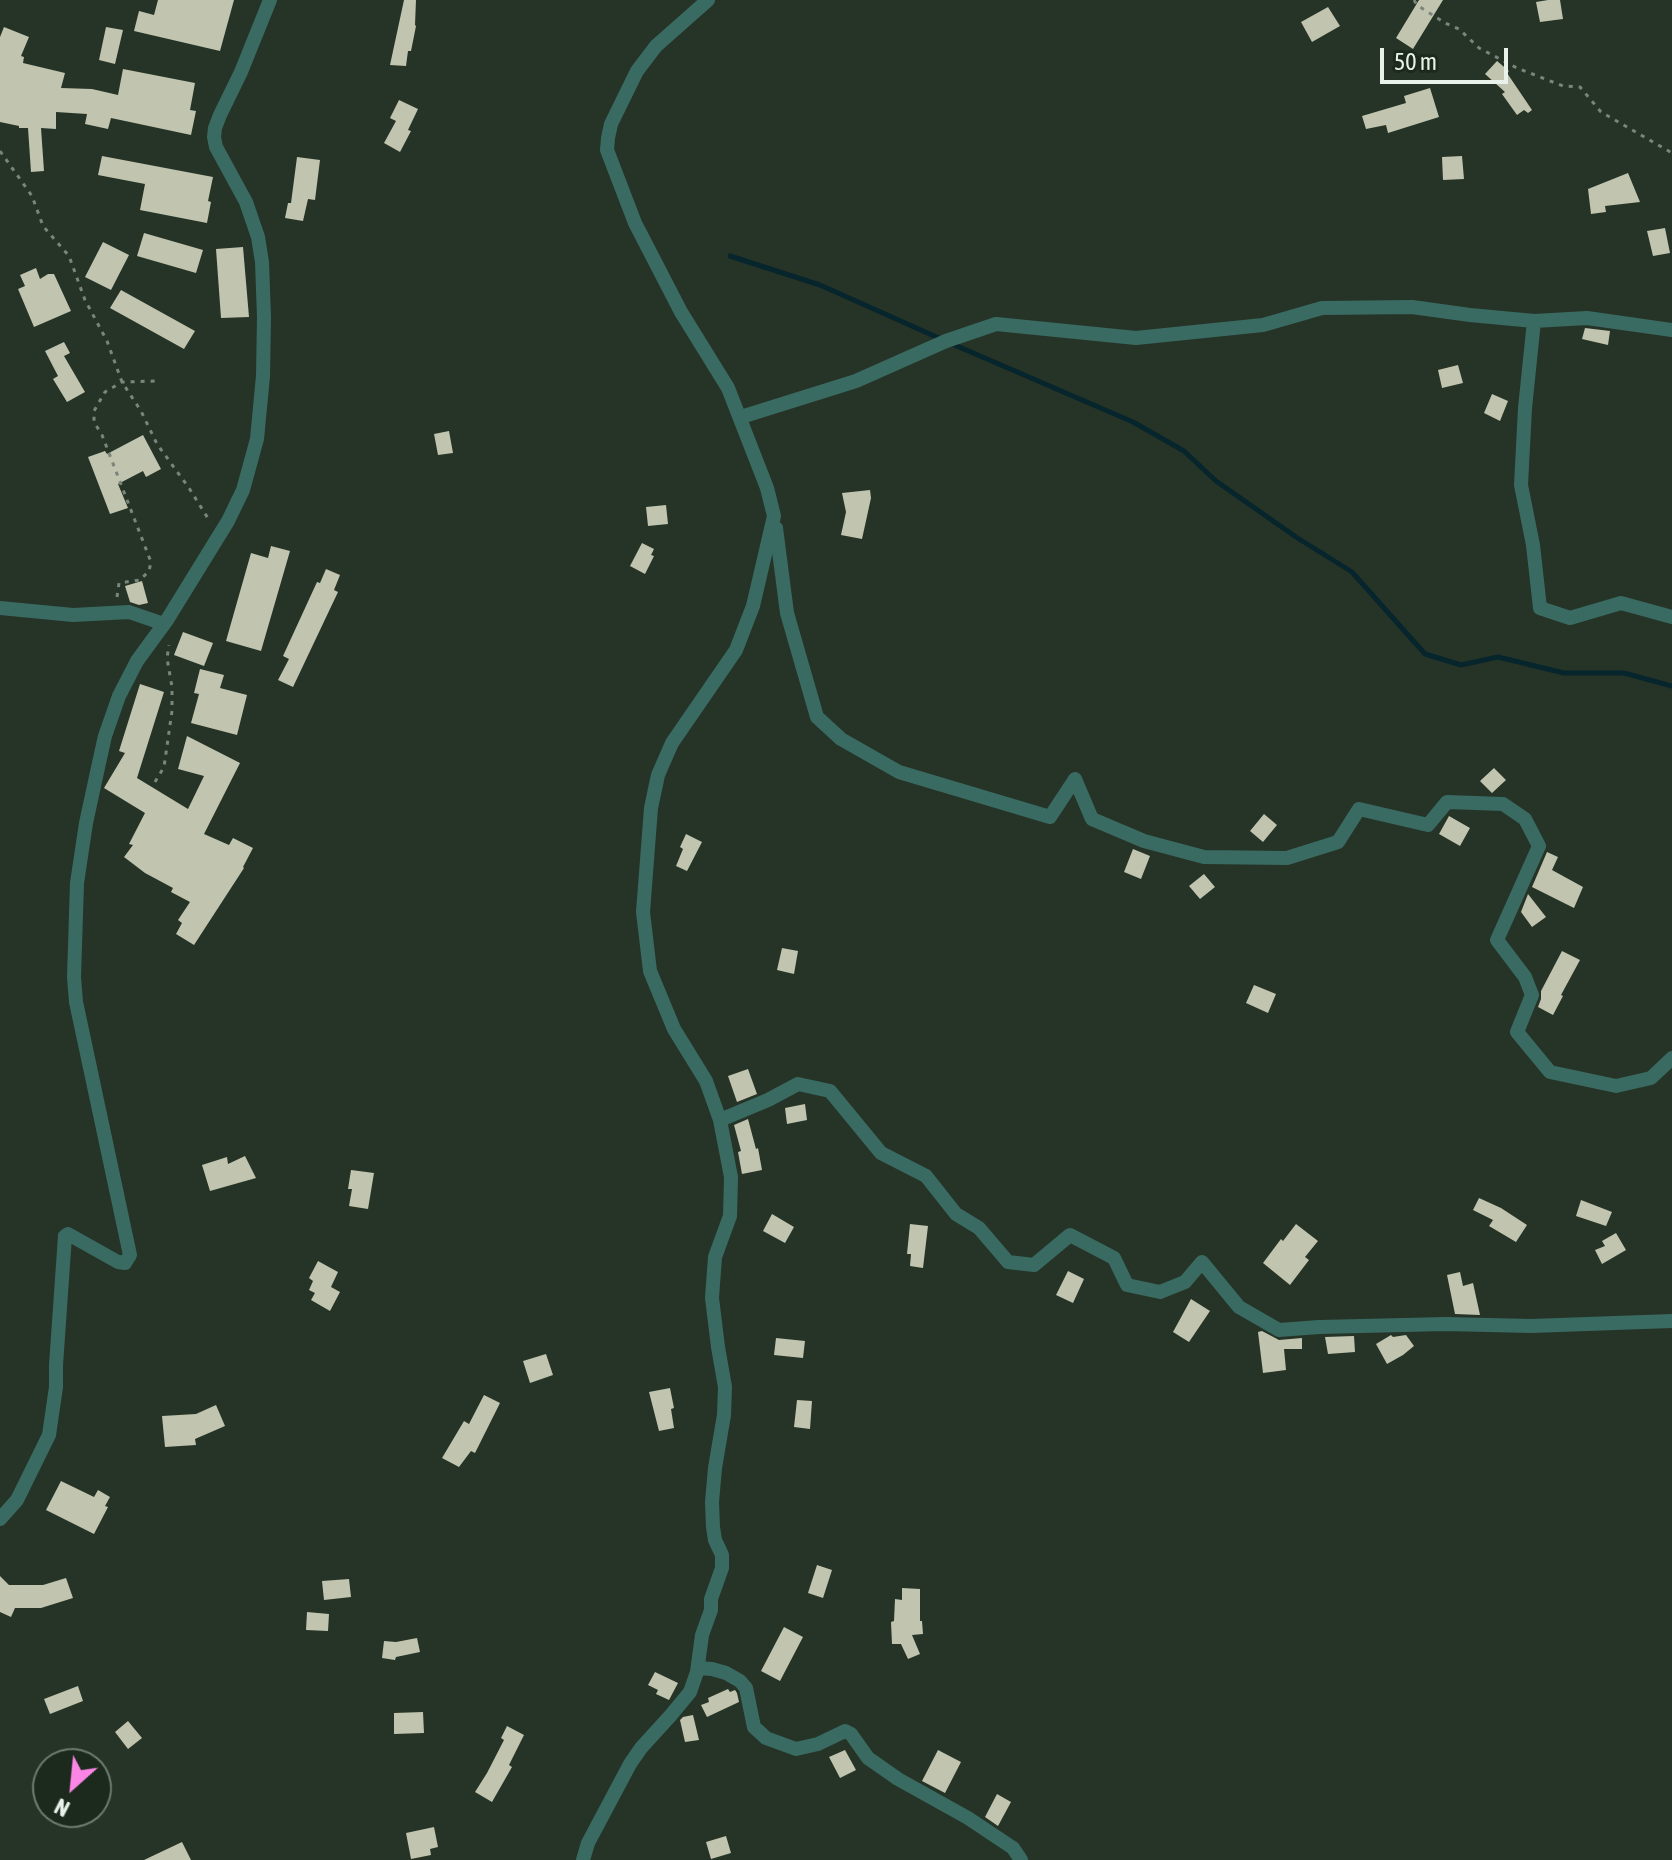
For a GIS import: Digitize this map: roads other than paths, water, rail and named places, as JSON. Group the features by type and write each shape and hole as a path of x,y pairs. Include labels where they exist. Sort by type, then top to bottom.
{"street":[{"path":"0,1519 17,1500 49,1435 56,1387 65,1236 69,1234 118,1262 125,1263 130,1255 76,1002 77,883 86,823 108,727 119,696 215,543 243,490 257,439 263,376 262,262 258,237 246,202 216,147 215,131 270,0"},
{"path":"708,0 656,46 637,71 611,124 607,150 635,223 681,312 728,388 741,417 767,488 774,516 787,613 817,717 841,739 899,772 1050,817 1075,779 1092,819 1144,841 1204,857 1287,858 1338,842 1359,809 1428,825 1447,802 1503,804 1525,819 1539,846 1497,940 1525,977 1532,995 1517,1032 1550,1072 1616,1086 1651,1078 1672,1058"},
{"path":"741,417 856,381 946,341 996,324 1136,338 1263,325 1322,308 1412,307 1534,321 1587,318 1672,330"},
{"path":"1534,321 1521,485 1533,545 1540,608 1570,618 1621,603 1672,617"},
{"path":"583,1860 588,1843 630,1764 690,1692 698,1668 711,1599 722,1568 722,1555 713,1527 712,1502 725,1387 712,1298 715,1257 730,1216 731,1177 720,1120 706,1081 674,1029 650,971 643,912 651,808 658,775 672,743 736,650 753,606 774,516"},
{"path":"0,608 73,615 129,612 163,625"},
{"path":"720,1120 798,1084 830,1091 881,1153 926,1176 956,1214 979,1228 1008,1262 1034,1265 1070,1235 1114,1258 1127,1285 1160,1292 1185,1282 1202,1262 1239,1307 1279,1330 1672,1321"},
{"path":"698,1668 726,1673 740,1681 746,1688 754,1727 766,1738 796,1749 818,1744 845,1731 851,1734 868,1758 913,1788 968,1818 1013,1848 1021,1860"}],"waterway":[{"path":"730,256 820,285 941,339"},
{"path":"950,343 1133,422 1184,451 1216,481 1352,572 1425,654 1461,665 1498,657 1564,673 1624,673 1672,686"}]}
